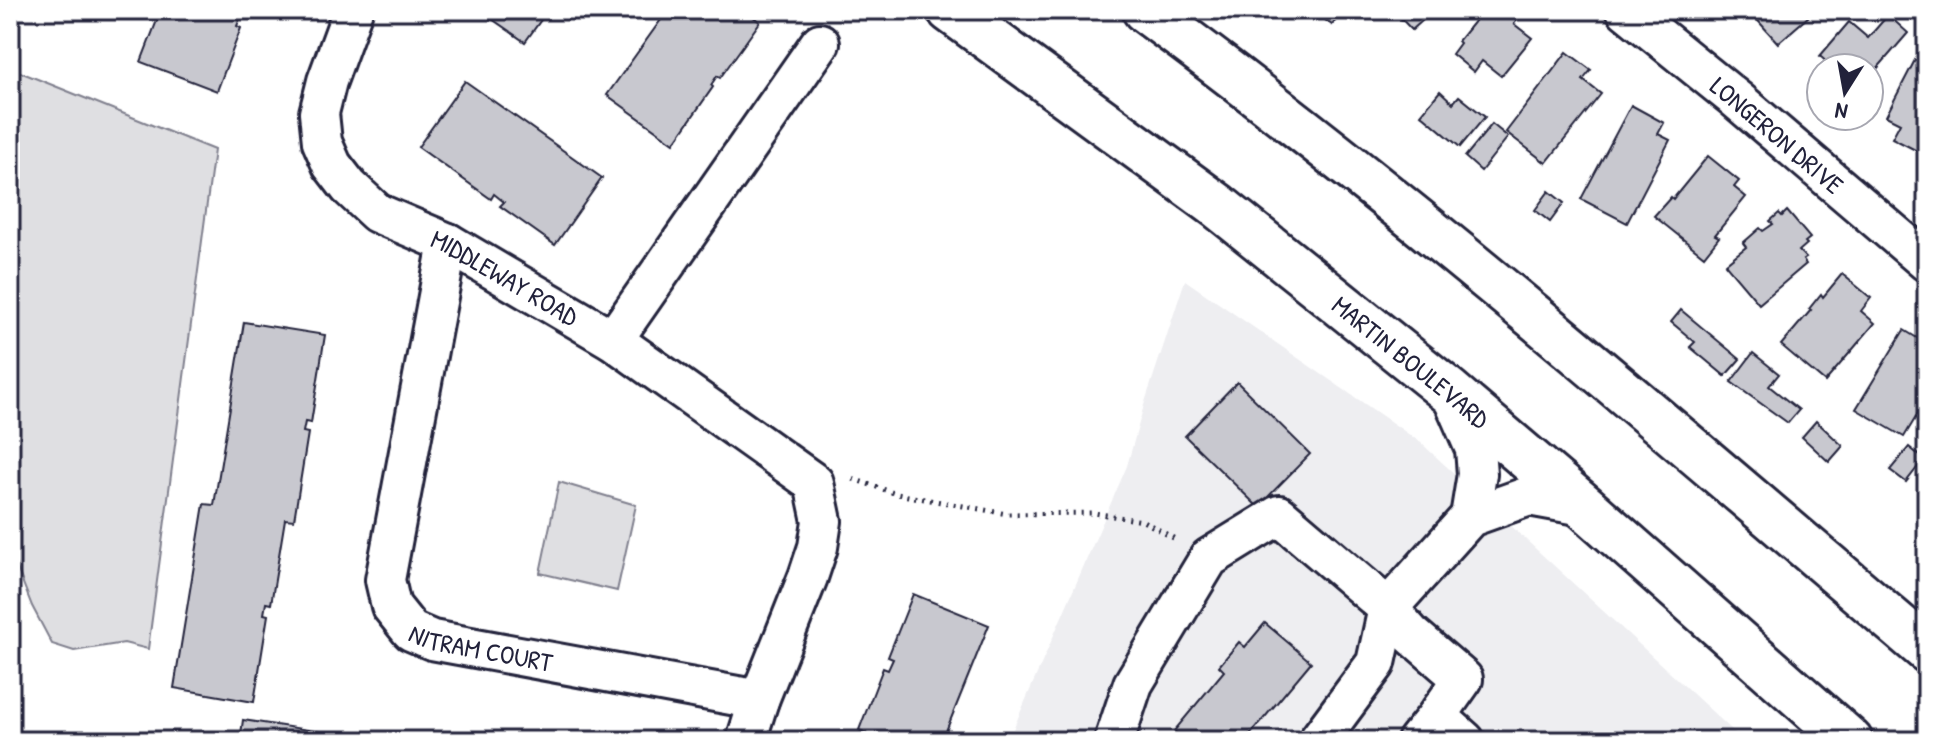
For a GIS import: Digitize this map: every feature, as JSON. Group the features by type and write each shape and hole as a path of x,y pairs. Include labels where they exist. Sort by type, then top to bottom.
{"main road":[{"name":"MARTIN BOULEVARD","path":"950,10 1218,206 1450,392 1850,741"},
{"path":"1145,10 1221,65 1457,253 1927,650"}],"street":[{"name":"MIDDLEWAY ROAD","path":"353,10 327,81 319,113 322,142 332,165 349,187 377,213 448,243 613,340 814,483"},
{"name":"LONGERON DRIVE","path":"1626,10 1927,262"},
{"path":"613,340 820,43"},
{"name":"NITRAM COURT","path":"448,243 385,580 391,606 411,631 432,640 759,700"},
{"path":"1450,392 1475,449 1477,474 1470,517"},
{"path":"746,741 818,547 822,521 814,483"},
{"path":"1318,741 1376,663 1388,608 1470,517 1529,496 1584,506"},
{"path":"1114,741 1133,684 1209,558 1279,515 1388,608 1412,635 1463,679 1440,733"}],"path":[{"path":"814,483 842,475 897,494 1007,514 1094,513 1143,521 1209,558"}],"shaded area":[{"path":"10,68 214,150 148,649 124,643 74,651 52,644 32,606 10,550"},
{"path":"1185,280 1420,442 1744,741 1008,741 1127,466"},
{"path":"559,482 636,505 617,591 540,573"}],"building":[{"path":"161,10 248,10 237,26 241,28 217,91 141,62"},
{"path":"479,10 548,10 525,42"},
{"path":"668,10 744,10 760,22 720,78 717,76 711,85 713,87 674,143 607,95"},
{"path":"1312,10 1344,10 1332,25"},
{"path":"1393,10 1434,10 1412,30"},
{"path":"1483,10 1507,10 1518,19 1514,24 1532,38 1501,76 1482,61 1474,72 1452,54 1460,43 1458,41"},
{"path":"1754,10 1816,10 1778,43 1751,13"},
{"path":"1888,15 1908,33 1885,60 1885,52 1823,52 1849,22 1868,38"},
{"path":"1567,52 1591,70 1583,80 1601,94 1546,163 1506,132"},
{"path":"1915,60 1927,67 1927,156 1892,138 1900,123 1886,116"},
{"path":"465,81 602,178 555,245 500,206 504,202 494,194 491,199 418,147"},
{"path":"1440,91 1453,103 1459,96 1485,117 1460,147 1421,114"},
{"path":"1631,105 1664,123 1658,134 1670,140 1627,223 1581,199"},
{"path":"1492,124 1508,137 1481,171 1465,157"},
{"path":"1708,156 1739,181 1734,187 1746,197 1715,235 1719,237 1704,256 1654,216 1671,197 1673,199"},
{"path":"1549,191 1564,203 1550,222 1535,210"},
{"path":"1787,211 1810,238 1799,251 1806,258 1803,260 1806,264 1759,304 1725,264 1746,247 1743,243 1760,228 1763,231 1773,224 1770,221 1779,213 1782,216"},
{"path":"1842,274 1871,298 1861,311 1875,323 1825,382 1781,345 1821,294 1823,297"},
{"path":"1681,310 1740,359 1725,376 1690,347 1695,342 1671,322"},
{"path":"244,322 325,335 311,423 305,422 303,432 308,433 294,520 285,519 271,604 266,603 264,614 268,615 254,702 174,688 204,504 214,505"},
{"path":"1904,330 1927,344 1927,399 1904,437 1856,409"},
{"path":"1753,353 1779,374 1769,386 1799,410 1788,423 1731,382"},
{"path":"1237,382 1310,454 1258,507 1185,436"},
{"path":"1816,421 1843,446 1829,462 1802,437"},
{"path":"1909,447 1924,459 1906,482 1890,470"},
{"path":"913,594 989,625 942,741 864,741 867,734 859,730 883,668 888,670 893,659 888,657"},
{"path":"1265,623 1311,662 1245,741 1187,741 1174,731 1224,671 1219,666 1239,642 1245,647"},
{"path":"243,720 328,733 327,741 240,741"}]}
